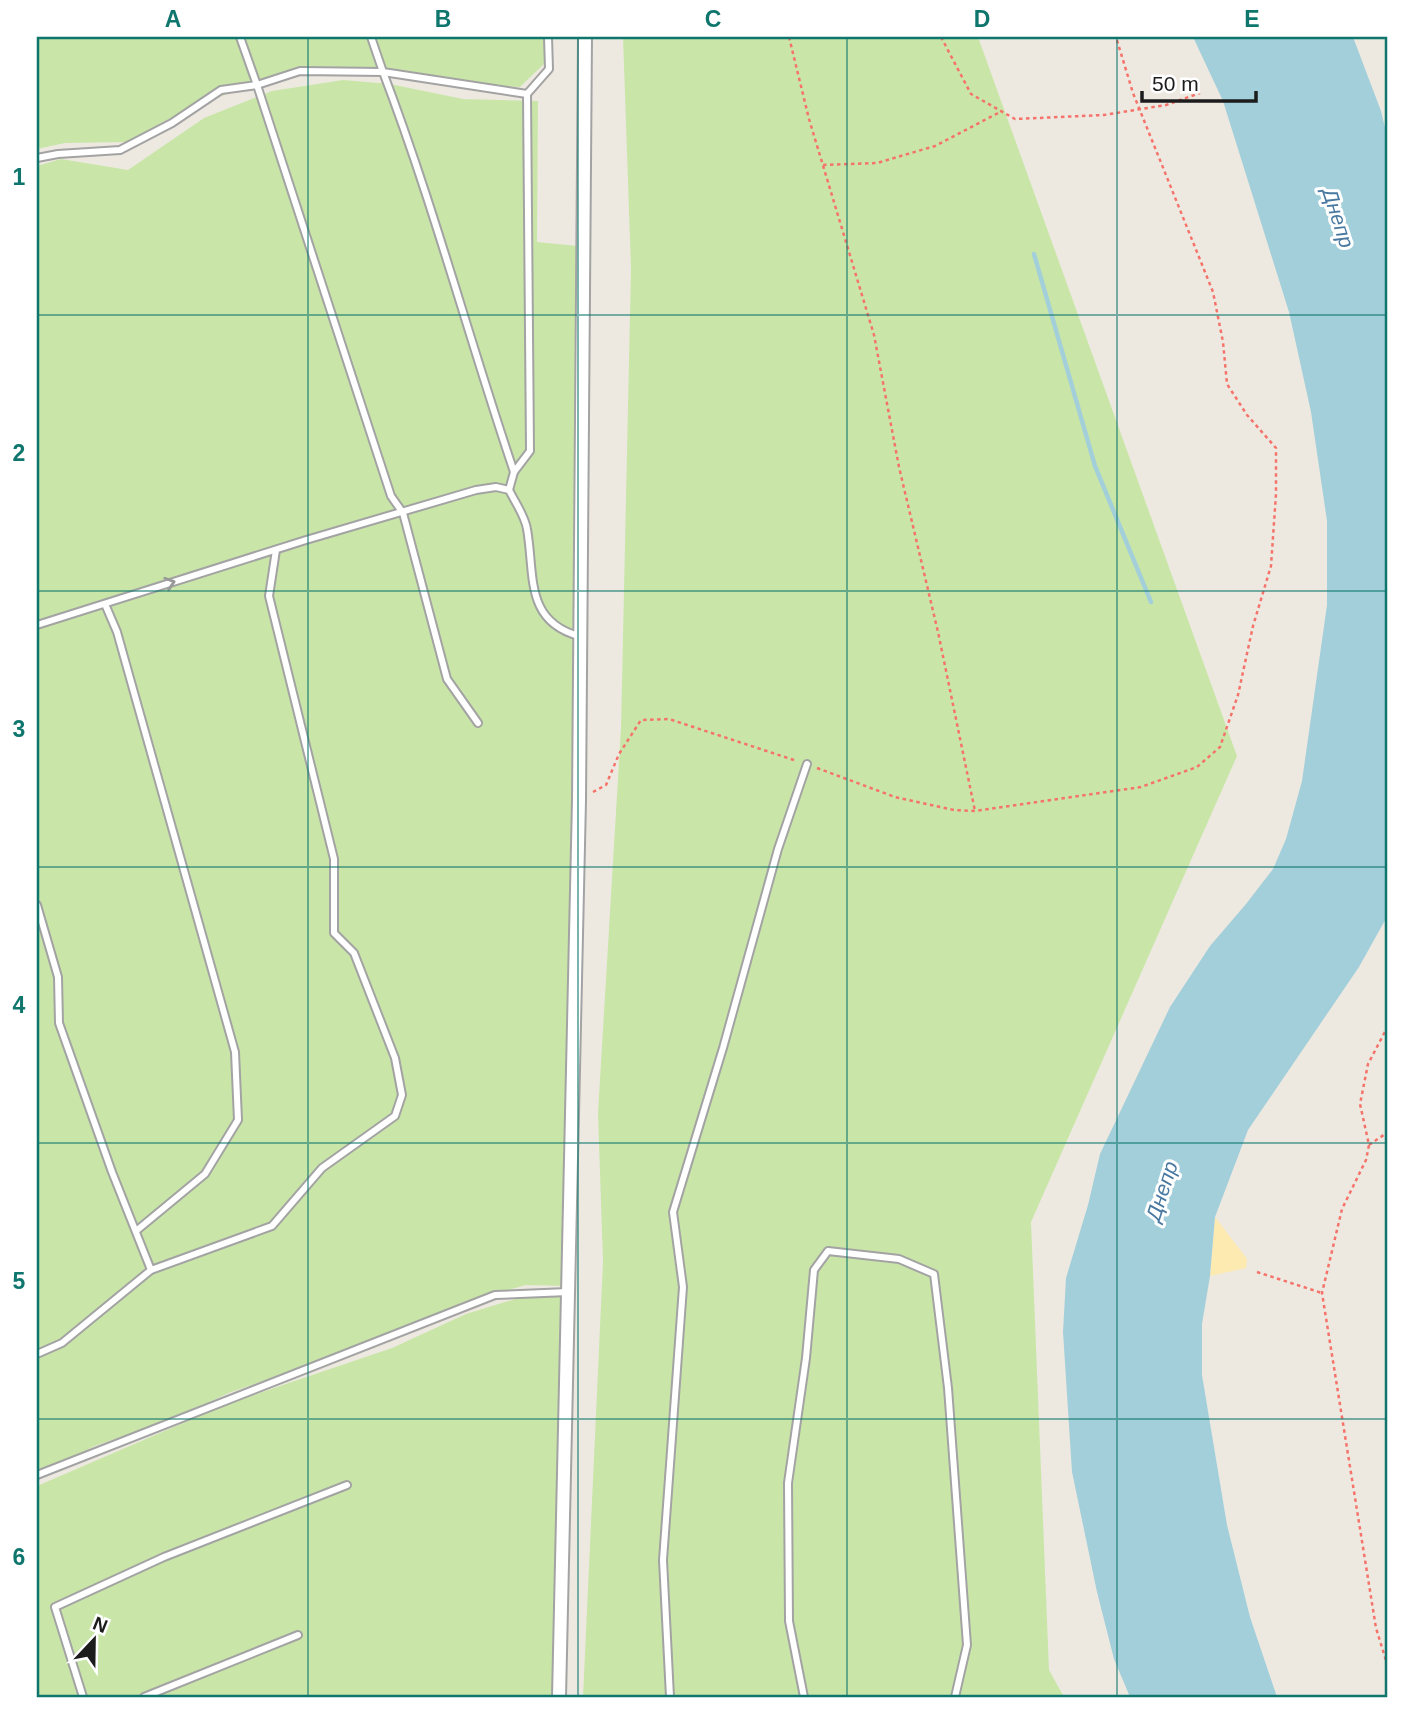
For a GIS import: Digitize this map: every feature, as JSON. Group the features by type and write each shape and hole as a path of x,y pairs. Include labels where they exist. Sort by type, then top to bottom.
{"street":[{"path":"559,1697 582,636 585,37"}],"lane":[{"path":"240,37 391,496 403,513 447,679 478,723"},
{"path":"371,37 416,159 480,371 514,472"},
{"path":"548,37 549,69 527,94 530,451 514,472 509,490 527,526 532,580 545,617 561,631 582,636"},
{"path":"37,158 120,150 172,123 221,90 257,85 300,71 383,72 527,94"},
{"path":"37,625 306,540 476,490 496,487 509,490"},
{"path":"37,1354 62,1343 151,1270 272,1226 322,1168 395,1116 402,1095 395,1058 354,953 334,933 334,859 269,596 275,550"},
{"path":"105,604 117,632 235,1052 237,1120 205,1174 136,1231"},
{"path":"670,1697 663,1560 683,1287 673,1212 723,1048 778,849 807,764"},
{"path":"37,905 58,977 59,1023 112,1172 151,1270"},
{"path":"804,1697 789,1621 788,1483 806,1358 814,1269 828,1251 899,1259 934,1274 948,1388 967,1644 956,1697"},
{"path":"37,1475 495,1295 568,1292"},
{"path":"83,1697 55,1607 164,1556 347,1485"},
{"path":"144,1697 298,1635"}],"path":[{"path":"789,37 823,165 874,335 899,467 935,618 975,811"},
{"path":"941,37 971,94 1016,119 1104,115 1166,105 1200,93"},
{"path":"579,800 606,785 619,754 641,720 669,719 807,764 895,797 954,810 975,811 1141,787 1197,767 1220,747 1238,695 1271,566 1276,449 1247,415 1227,384 1223,342 1213,292 1139,108 1116,37"},
{"path":"823,165 877,163 935,146 1002,111"},
{"path":"1388,1026 1368,1064 1360,1104 1369,1145 1366,1160 1342,1209 1322,1293 1376,1628 1388,1667"},
{"path":"1369,1145 1388,1132"},
{"path":"1257,1272 1322,1293"}],"green space":[{"path":"37,37 546,37 544,64 520,87 464,85 395,69 348,67 264,80 183,111 127,142 65,143 37,149"},
{"path":"623,37 978,37 1237,756 1031,1222 1049,1670 1064,1697 583,1697 603,1262 598,1113 621,728 631,268"},
{"path":"343,80 390,84 463,99 538,101 537,242 588,247 570,1286 526,1285 468,1301 400,1334 231,1392 177,1417 95,1446 37,1475 37,166 61,159 128,170 204,118 272,91"},
{"path":"569,1295 560,1697 37,1697 37,1486 227,1404 392,1348 466,1314 525,1296"}],"sand":[{"path":"1215,1217 1247,1259 1246,1268 1210,1276"}],"water":[{"name":"Днепр","path":"1193,37 1353,37 1381,111 1388,140 1388,915 1359,967 1248,1130 1215,1217 1210,1276 1202,1324 1202,1375 1227,1525 1250,1617 1277,1697 1130,1697 1114,1659 1072,1472 1063,1332 1066,1278 1100,1154 1170,1007 1210,946 1273,869 1286,839 1302,781 1327,605 1327,521 1311,412 1289,312 1223,101"}],"waterway":[{"path":"1034,254 1095,466 1151,602"}]}
